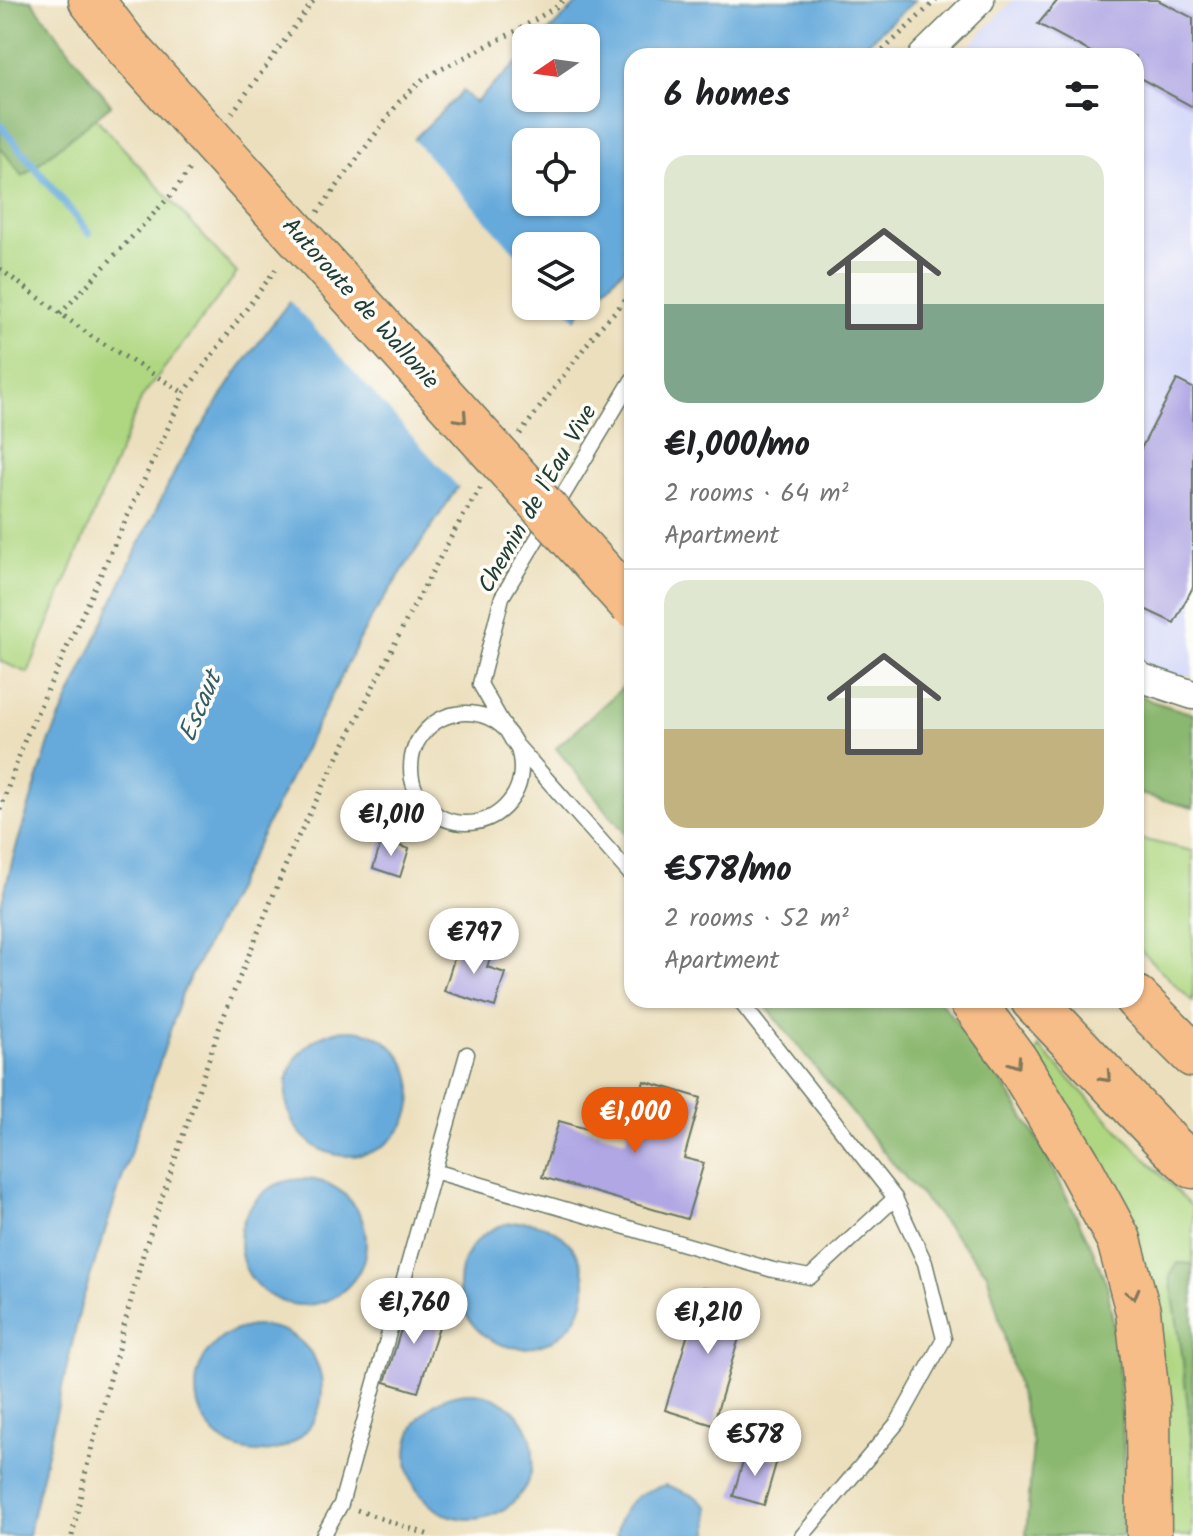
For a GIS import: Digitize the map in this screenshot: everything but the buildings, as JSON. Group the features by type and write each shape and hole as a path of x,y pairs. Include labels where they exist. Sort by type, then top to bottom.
{"highway":[{"name":"Autoroute de Wallonie","path":"91,0 135,27 624,550"},
{"name":"Autoroute de Wallonie","path":"135,27 624,596"},
{"path":"1144,1006 1193,1055"},
{"path":"977,1008 1016,1061 1077,1162 1119,1240 1138,1311 1148,1408 1149,1536"},
{"path":"1041,1008 1193,1166"}],"street":[{"path":"931,48 980,0"},
{"path":"1144,679 1193,695"}],"lane":[{"name":"Chemin de l'Eau Vive","path":"624,393 502,597 480,684 512,740 624,867"},
{"path":"469,711 487,715 503,725 512,740 521,757 521,775 516,793 505,807 490,818 473,823 454,822 437,816 423,804 414,788 410,770 420,735 434,721 451,713 469,711"},
{"path":"745,1008 895,1198 925,1263 944,1339 898,1422 802,1536"},
{"path":"323,1536 341,1504 467,1054"},
{"path":"434,1171 773,1270 810,1277 895,1198"}],"path":[{"path":"315,216 399,102 424,78 518,30 563,0"},
{"path":"885,48 936,0"},
{"path":"0,810 25,739 184,393 287,254"},
{"path":"0,269 91,336 184,393"},
{"path":"516,441 596,332 624,302"},
{"path":"72,1536 87,1466 144,1251 221,1023 293,847 407,619 471,501 489,477"},
{"path":"341,1504 432,1536"}],"shaded area":[{"path":"1013,0 1193,0 1193,676 1144,673 1144,48 968,48"}],"green space":[{"path":"0,0 31,0 111,105 23,176 0,147"},
{"path":"95,117 237,273 142,397 28,673 0,661 0,146 23,175"},
{"path":"624,686 624,832 556,748"},
{"path":"1144,697 1193,714 1193,808 1144,795"},
{"path":"1144,840 1193,851 1193,1002 1144,954"},
{"path":"767,1008 945,1008 993,1067 1040,1143 1107,1285 1117,1347 1124,1454 1124,1536 1026,1536 1033,1443 987,1273 886,1155"},
{"path":"1039,1047 1193,1208 1193,1264 1178,1263 1170,1276 1193,1454 1192,1536 1165,1536 1157,1346 1032,1060"},
{"path":"1178,1263 1193,1264 1193,1454 1170,1276"}],"water":[{"name":"Escaut","path":"581,0 915,0 862,48 624,48 624,269 600,292 600,232 512,232 512,320 575,320 514,402 368,623 182,994 81,1305 28,1536 0,1536 0,909 50,740 178,465 237,372 416,137 463,91 475,103 512,67 512,112 600,112 600,24 556,24"},
{"path":"349,1030 373,1034 394,1048 408,1069 412,1093 408,1117 394,1138 373,1152 349,1156 325,1152 304,1138 290,1117 286,1093 290,1069 304,1048 325,1034"},
{"path":"303,1179 327,1183 348,1197 362,1218 366,1242 362,1266 348,1287 327,1301 303,1305 279,1301 258,1287 244,1266 240,1242 244,1218 258,1197 279,1183"},
{"path":"522,1222 546,1226 567,1240 581,1261 585,1285 581,1309 567,1330 546,1344 522,1348 498,1344 477,1330 463,1309 459,1285 463,1261 477,1240 498,1226"},
{"path":"259,1326 283,1330 304,1344 318,1365 322,1389 318,1413 304,1434 283,1448 259,1452 235,1448 214,1434 200,1413 196,1389 200,1365 214,1344 235,1330"},
{"path":"470,1393 494,1397 515,1411 529,1432 533,1456 529,1480 515,1501 494,1515 470,1519 446,1515 425,1501 411,1480 407,1456 411,1432 425,1411 446,1397"},
{"path":"666,1485 695,1496 708,1507 709,1536 616,1536 622,1516 632,1501 646,1491"}],"pier":[{"path":"411,137 512,249 512,320 578,322 517,404 461,490 287,298"}],"waterway":[{"path":"0,125 89,233"}]}
